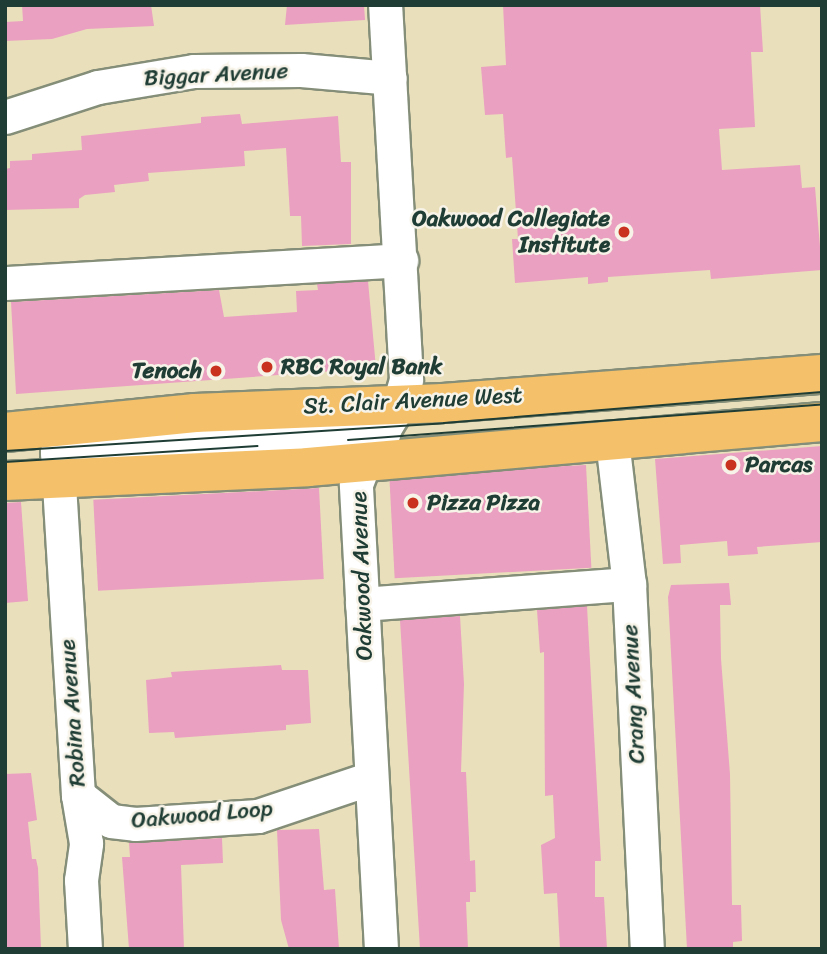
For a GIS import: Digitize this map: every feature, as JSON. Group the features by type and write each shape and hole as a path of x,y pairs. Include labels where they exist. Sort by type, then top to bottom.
{"main road":[{"name":"St. Clair Avenue West","path":"5,481 172,474 382,432 822,373"},
{"name":"St. Clair Avenue West","path":"5,432 195,413 382,432 612,440 822,422"}],"street":[{"name":"Oakwood Avenue","path":"380,949 356,485 406,379 385,5"},
{"name":"Biggar Avenue","path":"5,117 97,87 194,71 301,70 390,78"},
{"path":"5,283 401,260"},
{"name":"Crang Avenue","path":"612,440 629,584 647,949"},
{"name":"Robina Avenue","path":"57,477 78,795 86,843 81,880 85,949"},
{"path":"362,604 629,584"},
{"name":"Oakwood Loop","path":"78,795 111,821 135,824 258,816 331,795 371,778"}],"building":[{"path":"22,5 151,5 154,26 87,29 52,39 5,41 5,22 23,21"},
{"path":"287,5 364,5 365,20 285,25"},
{"path":"503,5 760,5 763,52 751,52 755,127 719,129 722,170 800,165 802,188 815,187 822,270 711,279 710,270 608,277 608,282 588,284 588,277 515,283 512,239 518,239 512,157 506,158 503,114 485,115 481,67 506,65"},
{"path":"240,114 242,124 338,116 341,162 351,162 351,244 302,246 301,216 290,216 286,148 244,151 245,166 148,173 149,181 114,185 115,192 85,195 79,199 79,208 5,210 5,169 10,168 10,161 32,160 32,154 82,150 81,136 201,123 201,117"},
{"path":"368,281 376,368 16,394 11,302 219,290 224,317 297,312 296,291 318,290 317,284"},
{"path":"822,446 822,542 757,547 758,554 728,556 727,541 680,545 681,563 663,564 655,459"},
{"path":"586,465 591,568 395,578 389,475"},
{"path":"319,488 324,579 98,591 93,500"},
{"path":"21,502 28,601 5,603 5,503"},
{"path":"729,583 731,605 720,605 721,659 730,774 732,905 741,905 742,941 733,942 733,949 687,949 668,597 671,585"},
{"path":"587,606 601,861 595,861 595,897 604,897 607,949 560,949 557,893 544,894 541,845 555,838 553,795 545,796 544,652 540,653 537,610"},
{"path":"460,616 464,684 461,772 466,772 470,861 475,860 476,892 470,892 470,902 466,902 468,949 420,949 400,620"},
{"path":"281,665 282,670 308,670 311,723 286,725 286,730 175,738 174,732 149,733 146,680 172,677 171,672"},
{"path":"31,773 37,820 28,822 32,859 36,859 38,868 41,949 5,949 5,774"},
{"path":"319,829 324,890 335,889 339,949 289,949 281,920 277,830"},
{"path":"222,838 223,863 181,865 184,949 129,949 122,857 130,857 129,843"}],"tram line":[{"path":"5,451 444,423 822,392"},
{"path":"348,440 822,404"},
{"path":"5,462 257,446"}],"place":[{"name":"Oakwood Collegiate Institute","path":"624,232"},
{"name":"RBC Royal Bank","path":"267,367"},
{"name":"Tenoch","path":"216,371"},
{"name":"Parcas","path":"731,465"},
{"name":"Pizza Pizza","path":"413,503"}]}
